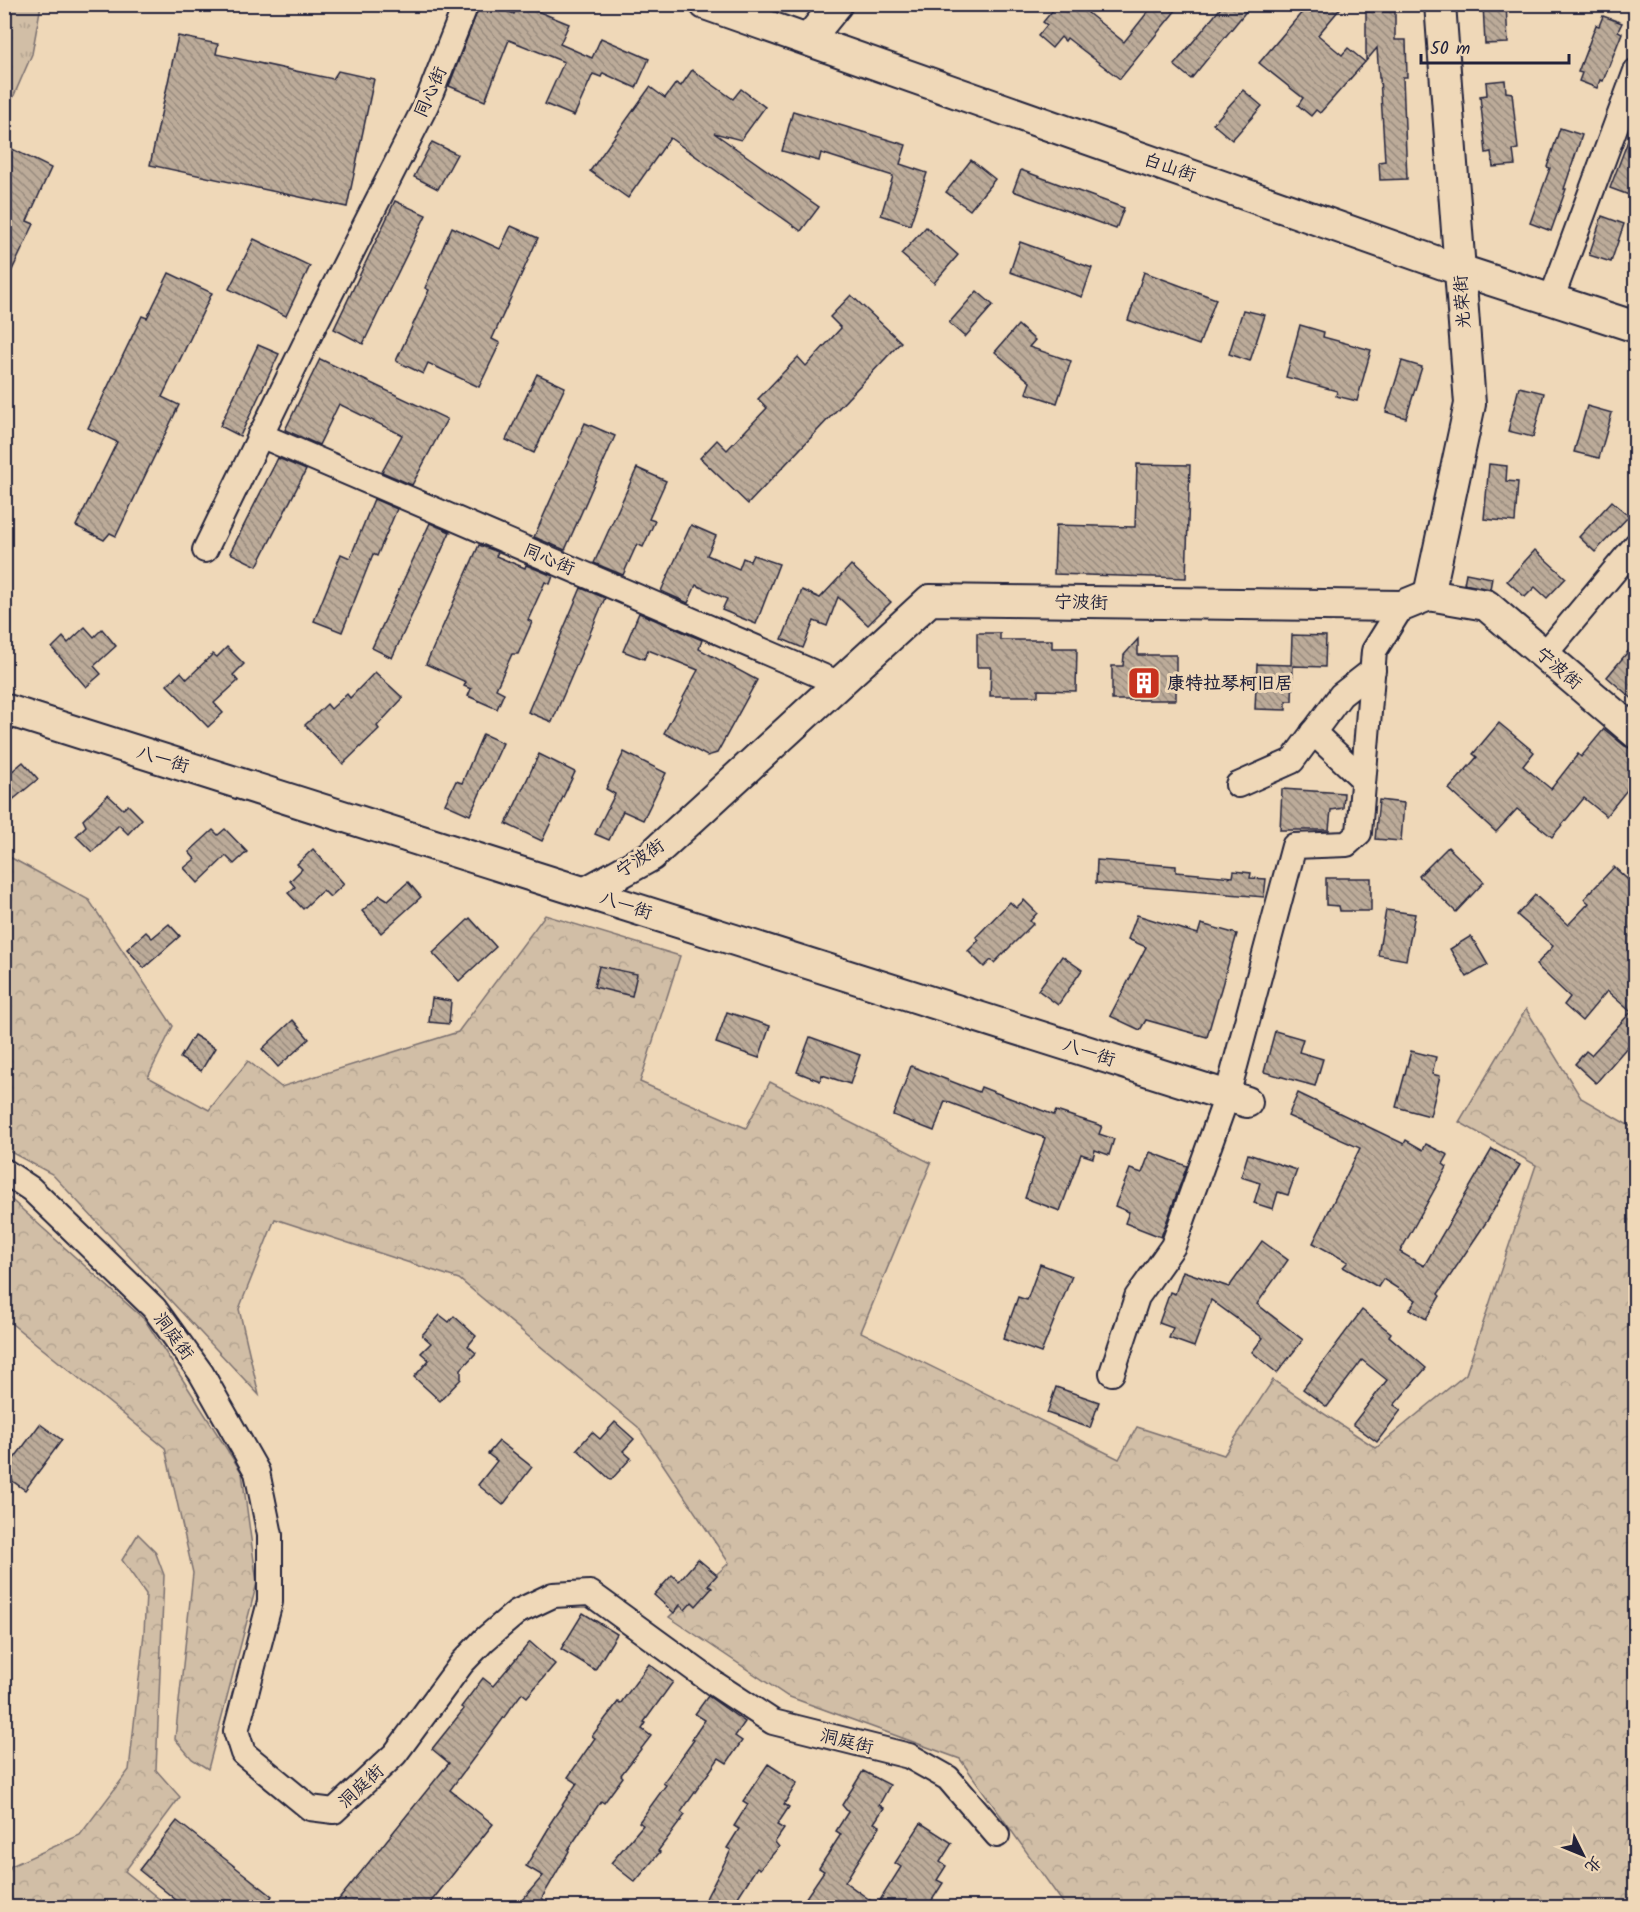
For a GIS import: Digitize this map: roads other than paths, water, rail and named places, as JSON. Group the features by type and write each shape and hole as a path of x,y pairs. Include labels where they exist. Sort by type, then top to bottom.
{"street":[{"name":"同心街","path":"205,550 260,435 426,105 466,4"},
{"name":"白山街","path":"705,4 1460,270 1635,327"},
{"path":"808,40 837,4"},
{"name":"光荣街","path":"1415,601 1470,404 1440,4"},
{"path":"1551,300 1635,71"},
{"name":"同心街","path":"260,435 838,683"},
{"path":"1544,655 1635,546"},
{"name":"宁波街","path":"586,892 651,856 930,600 1415,601 1486,605 1635,733"},
{"path":"1112,1373 1137,1297 1173,1246 1237,1099 1294,846 1347,844 1359,833 1374,651 1415,601"},
{"path":"1238,785 1292,761 1341,695 1373,670"},
{"name":"八一街","path":"4,709 1237,1099"},
{"path":"1313,732 1363,779"},
{"name":"洞庭街","path":"4,1171 31,1190 154,1308 201,1372 257,1472 270,1535 270,1602 236,1731 243,1753 310,1808 334,1811 386,1762 462,1663 484,1640 517,1612 553,1594 590,1593 772,1722 909,1756 948,1778 997,1835"}],"place":[{"name":"康特拉琴柯旧居","path":"1144,683"}]}
